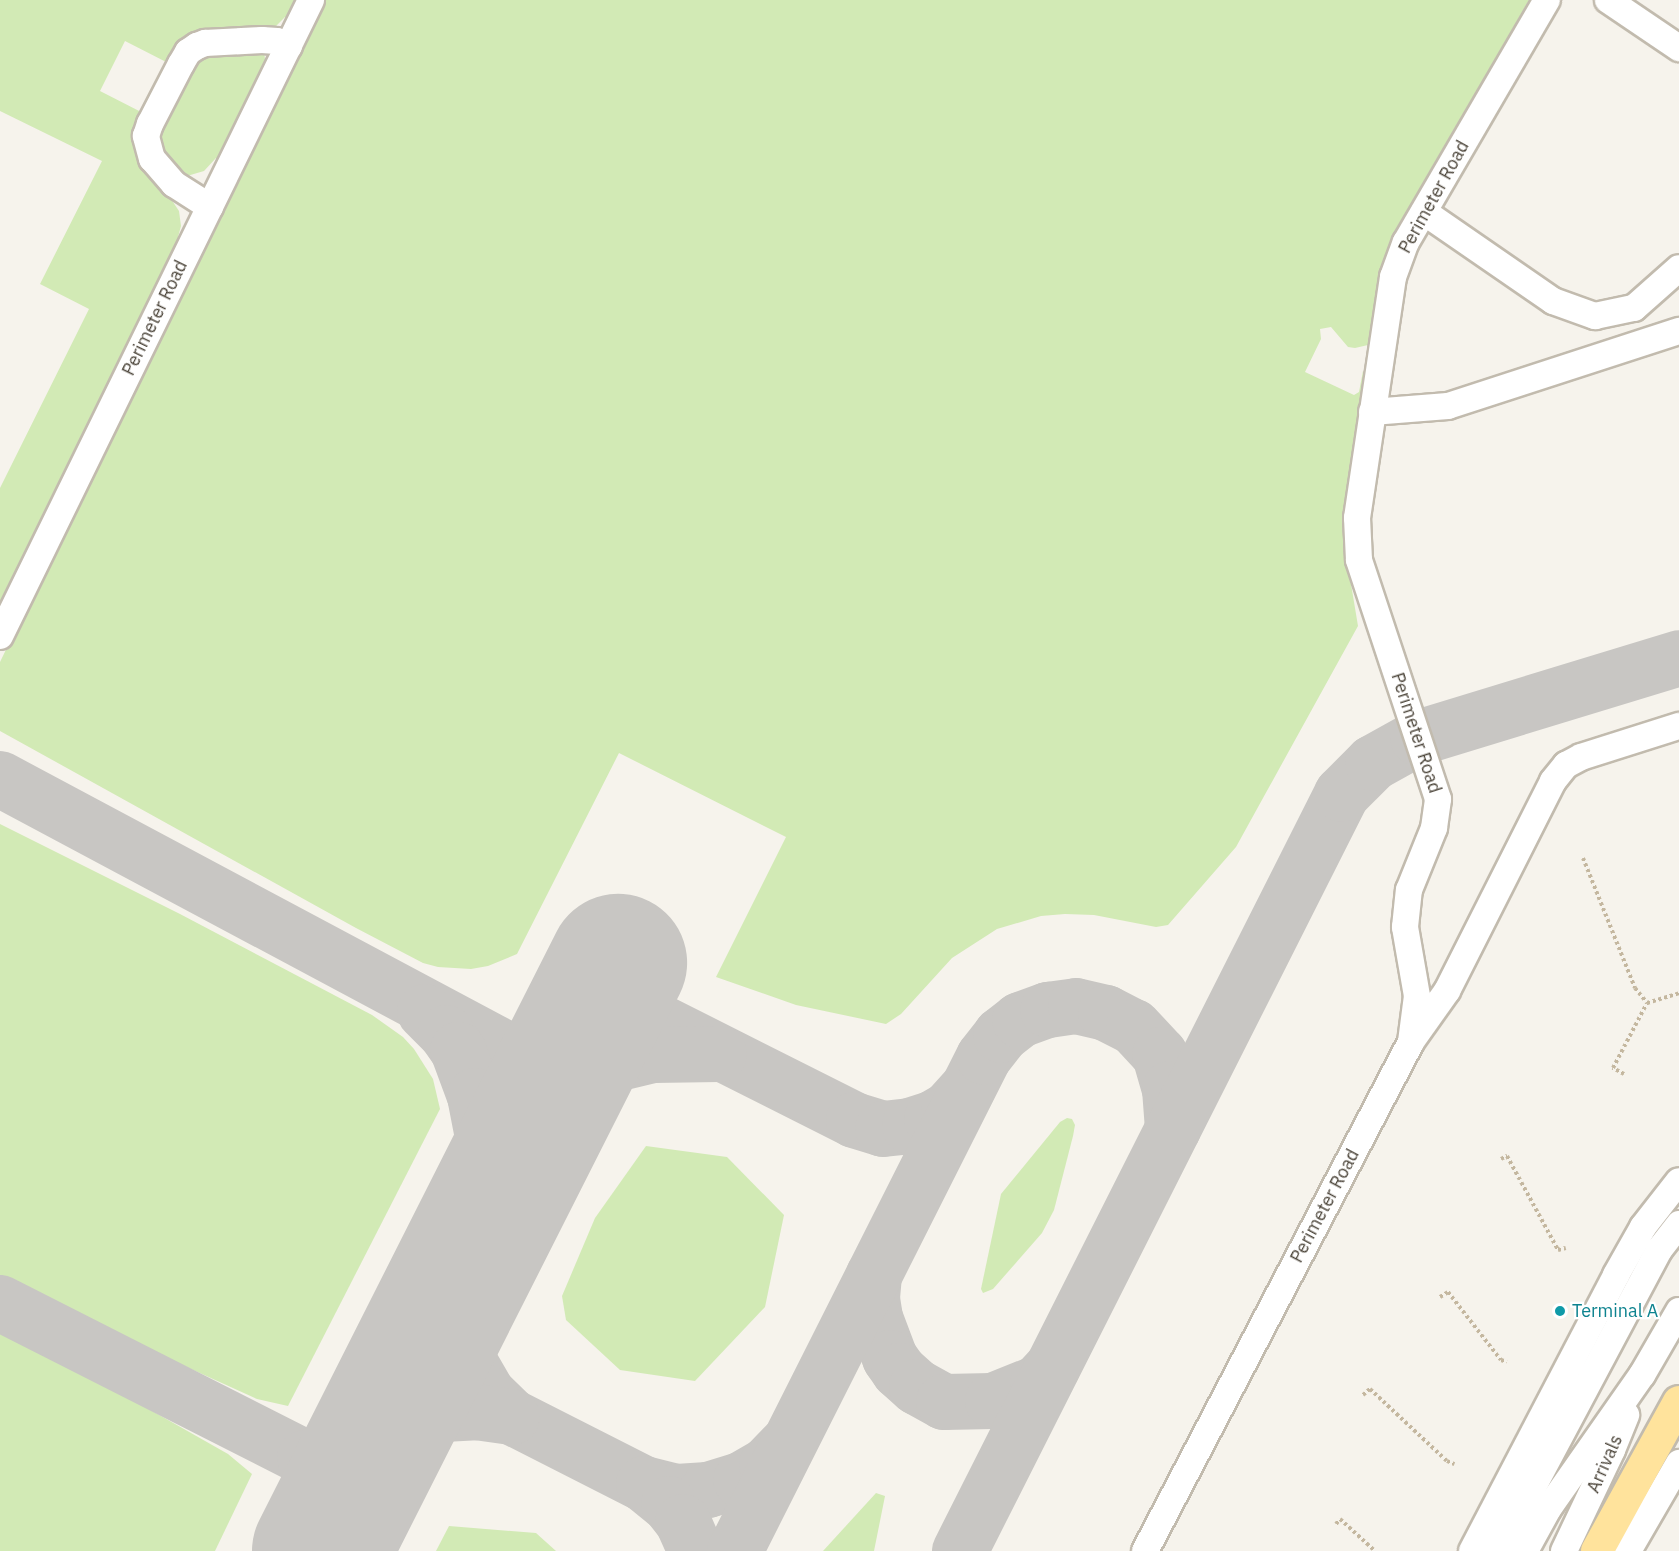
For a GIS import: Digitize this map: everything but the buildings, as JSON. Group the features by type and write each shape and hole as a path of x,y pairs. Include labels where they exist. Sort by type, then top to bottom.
{"main road":[{"path":"1597,1551 1679,1402"}],"street":[{"name":"Perimeter Road","path":"0,636 311,0"},
{"name":"Perimeter Road","path":"1145,1551 1411,1042 1417,996 1405,927 1409,890 1434,828 1438,799 1359,560 1357,518 1393,277 1406,242 1547,0"},
{"path":"1608,0 1679,48"},
{"path":"210,207 187,195 152,159 146,136 150,124 188,52 197,46 205,43 262,40 277,41 289,46"},
{"path":"1424,212 1553,301 1595,316 1634,308 1679,268"},
{"path":"1372,412 1448,406 1679,331"},
{"path":"1411,1042 1447,991 1554,781 1566,765 1581,757 1679,726"},
{"path":"1472,1551 1616,1275 1643,1227 1679,1181"},
{"path":"1499,1551 1659,1250 1679,1224"},
{"path":"1525,1551 1548,1509 1642,1375 1679,1311"},
{"name":"Arrivals","path":"1564,1551 1612,1450 1642,1375"},
{"path":"1628,1551 1679,1463"},
{"path":"1643,1551 1655,1507"}],"path":[{"path":"1583,858 1635,988 1647,1003"},
{"path":"1624,1074 1612,1068 1647,1003 1679,993"},
{"path":"1501,1159 1507,1156 1558,1250 1566,1248"},
{"path":"1440,1297 1448,1292 1501,1360 1507,1362"},
{"path":"1363,1395 1370,1389 1447,1461 1454,1464"},
{"path":"1336,1524 1340,1520 1375,1551"}],"green space":[{"path":"0,0 297,0 288,18 285,17 271,31 172,65 125,41 100,91 147,115 147,163 179,211 181,226 178,237 181,238 0,613 0,488 89,309 40,284 102,161 0,111"},
{"path":"321,0 1529,0 1398,230 1380,277 1368,345 1348,347 1331,327 1320,329 1321,339 1305,372 1354,395 1359,392 1363,371 1365,373 1345,508 1348,566 1358,626 1236,847 1168,925 1156,927 1094,915 1065,914 1041,916 997,929 952,958 901,1014 886,1024 796,1005 716,977 786,837 619,753 517,954 488,966 471,969 438,967 423,963 356,928 0,731 0,662"},
{"path":"264,52 265,59 268,60 219,161 216,158 204,171 187,176 181,175 162,160 157,125 194,55"},
{"path":"0,824 180,914 372,1015 403,1037 414,1049 433,1079 440,1109 288,1406 257,1399 116,1335 0,1277"},
{"path":"1067,1118 1072,1119 1075,1125 1054,1210 1042,1233 993,1289 983,1293 981,1289 1001,1194 1060,1122"},
{"path":"646,1146 727,1157 784,1215 765,1307 695,1381 620,1370 566,1320 562,1296 595,1218"},
{"path":"0,1330 80,1370 228,1454 252,1474 215,1551 0,1551"},
{"path":"876,1493 885,1496 874,1551 823,1551"},
{"path":"449,1526 536,1533 556,1551 436,1551"}],"taxiway":[{"path":"960,1551 1342,794 1373,763 1418,738 1679,658"},
{"path":"0,779 560,1078"},
{"path":"602,993 854,1120 883,1129 910,1126 932,1119 949,1109 968,1088"},
{"path":"735,1551 984,1057 1001,1035 1020,1020 1048,1010 1076,1006 1106,1013 1134,1027 1160,1055 1170,1089 1173,1129"},
{"path":"425,1012 446,1033 458,1050 475,1096 489,1168 487,1222"},
{"path":"543,1112 570,1085 607,1066 653,1055 719,1054"},
{"path":"462,1272 459,1312 462,1341 470,1363 487,1393 512,1417 644,1484 677,1492 708,1490 741,1480 767,1465 787,1444"},
{"path":"874,1275 872,1299 875,1318 890,1358 899,1371 917,1387 944,1402 993,1401 1038,1383 1052,1368"},
{"path":"0,1303 305,1458 325,1478 331,1498 330,1517 319,1551"},
{"path":"364,1465 389,1440 413,1424 443,1414 476,1412 512,1417"},
{"path":"644,1484 669,1504 683,1522 696,1551"}],"runway":[{"path":"321,1551 618,963"}],"place":[{"name":"Terminal A","path":"1560,1311"}]}
